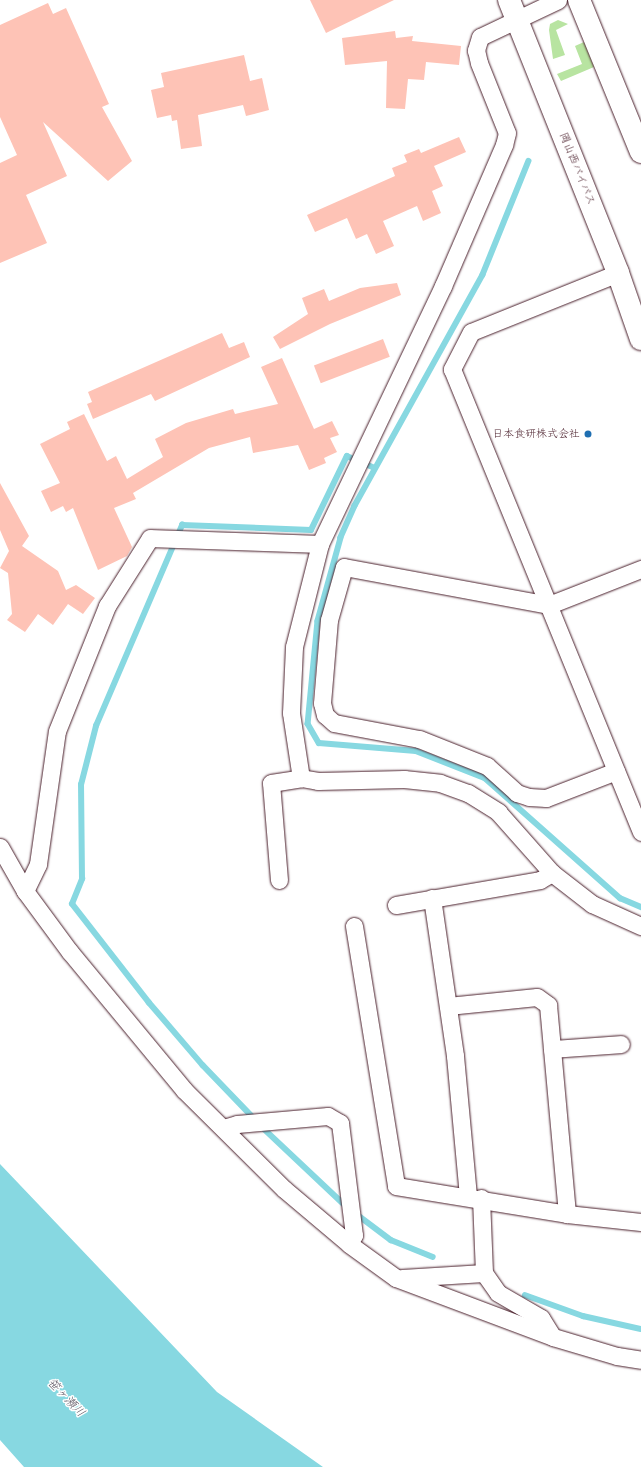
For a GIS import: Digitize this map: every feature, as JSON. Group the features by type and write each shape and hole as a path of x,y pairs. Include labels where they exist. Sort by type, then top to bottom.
{"highway":[{"path":"579,0 635,119 641,152"},
{"name":"岡山西バイパス","path":"513,10 618,273 641,339"}],"street":[{"path":"301,778 290,713 294,647 320,544 442,286 508,133 476,50 480,37 513,10 558,0"},
{"path":"618,273 471,332 452,369 641,832"},
{"path":"25,891 38,864 57,731 107,606 150,538 320,544"},
{"path":"616,771 546,798 529,797 517,793 487,766 419,739 334,723 324,715 322,702 329,620 344,567 549,605 641,569"},
{"path":"279,880 271,783 301,778 318,781 404,779 440,783 468,793 498,812 552,873 592,904 641,926"},
{"path":"0,847 25,891 115,1008 184,1090 284,1188 348,1244 396,1278 553,1338 617,1356 641,1360"},
{"path":"396,905 540,880 552,873"},
{"path":"432,898 484,1273 498,1293 541,1318 553,1338"},
{"path":"354,926 396,1186 474,1197 567,1214 641,1222"},
{"path":"448,1006 537,997 548,1006 567,1214"},
{"path":"552,1049 622,1044"},
{"path":"224,1128 237,1124 328,1116 340,1123 354,1235 348,1244"},
{"path":"396,1278 484,1273"}],"green space":[{"path":"558,20 568,24 556,30 565,55 553,59 549,30 550,24"},
{"path":"584,42 594,67 561,81 557,74 582,64 575,46"}],"water":[{"name":"笹ヶ瀬川","path":"0,1164 217,1392 323,1467 24,1467 0,1440"}],"building":[{"path":"310,0 394,0 326,33"},
{"path":"48,3 53,14 66,8 109,104 102,107 132,161 108,181 43,122 67,176 26,195 47,243 0,263 0,163 17,155 0,117 0,25"},
{"path":"395,31 396,38 413,36 412,41 461,46 459,65 426,62 424,80 408,79 405,109 386,108 387,61 345,65 342,38"},
{"path":"244,55 250,81 262,78 269,110 246,116 243,105 198,115 202,146 181,149 177,120 172,121 171,115 157,118 151,90 164,87 161,73"},
{"path":"459,137 466,152 434,166 443,186 432,191 441,213 423,221 417,206 383,221 394,246 376,254 367,234 356,239 347,218 315,232 307,215 395,176 392,168 407,162 404,155 419,149 421,153"},
{"path":"397,283 401,295 330,324 280,349 273,337 308,314 302,298 324,289 329,301 360,288"},
{"path":"222,333 229,348 244,342 250,357 155,401 151,394 93,419 87,404 92,402 88,392"},
{"path":"383,339 390,357 321,383 314,366"},
{"path":"282,358 314,429 332,421 339,435 330,438 337,452 324,458 326,463 309,470 298,445 253,453 250,437 209,448 133,493 136,499 114,508 132,547 127,556 98,570 73,508 66,512 63,506 51,512 41,491 60,483 40,444 70,429 67,422 84,414 107,461 116,456 127,479 163,457 155,439 186,423 233,409 235,414 278,404 261,367"},
{"path":"0,483 29,536 22,546 58,571 66,590 76,585 95,598 83,614 68,604 53,625 38,614 25,632 7,620 12,614 8,573 0,568 9,551 0,530"}],"waterway":[{"path":"529,161 483,275 355,506 341,538 318,621 308,724 319,743 416,751 485,778 620,898 641,907"},
{"path":"255,1120 203,1066 149,1003 72,904 82,879 81,785 96,726 182,525 311,530 347,456 375,468"},
{"path":"261,1126 346,1206"},
{"path":"355,1213 391,1240 433,1257"},
{"path":"525,1295 583,1316 641,1329"}],"place":[{"name":"日本食研株式会社","path":"588,434"}]}
